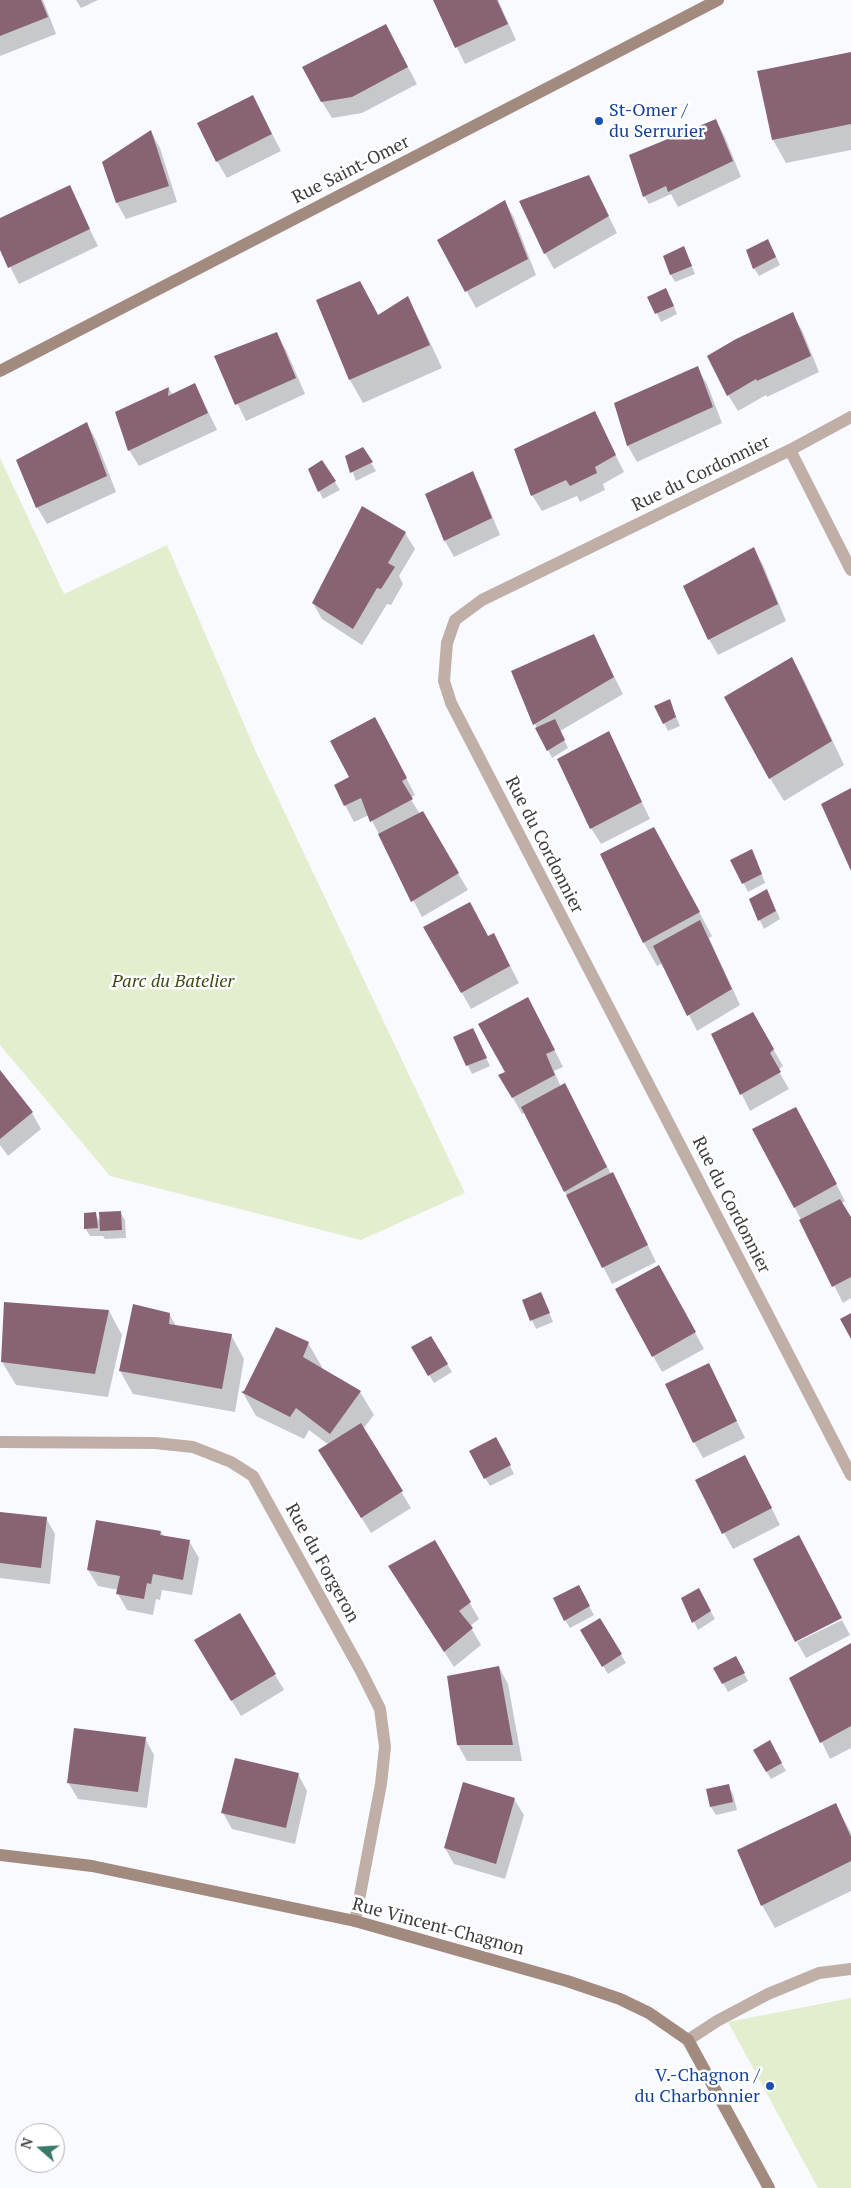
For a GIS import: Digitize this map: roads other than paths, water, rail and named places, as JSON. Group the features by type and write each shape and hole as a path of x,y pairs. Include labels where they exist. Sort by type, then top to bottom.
{"street":[{"name":"Rue Saint-Omer","path":"0,371 718,0"},
{"name":"Rue du Cordonnier","path":"851,417 790,450 482,600 455,620 447,643 444,681 456,712 851,1475"},
{"path":"790,450 851,570"},
{"name":"Rue du Forgeron","path":"0,1442 155,1442 193,1447 230,1462 253,1476 361,1671 380,1710 384,1747 381,1784 355,1921"},
{"name":"Rue Vincent-Chagnon","path":"0,1855 92,1866 355,1921 567,1981 620,1999 649,2013 688,2040 770,2188"},
{"path":"688,2040 717,2021 768,1994 819,1973 851,1969"}],"place":[{"name":"St-Omer / du Serrurier","path":"599,121"},
{"name":"V.-Chagnon / du Charbonnier","path":"770,2086"}],"park label":[{"name":"Parc du Batelier","path":"173,982"}]}
